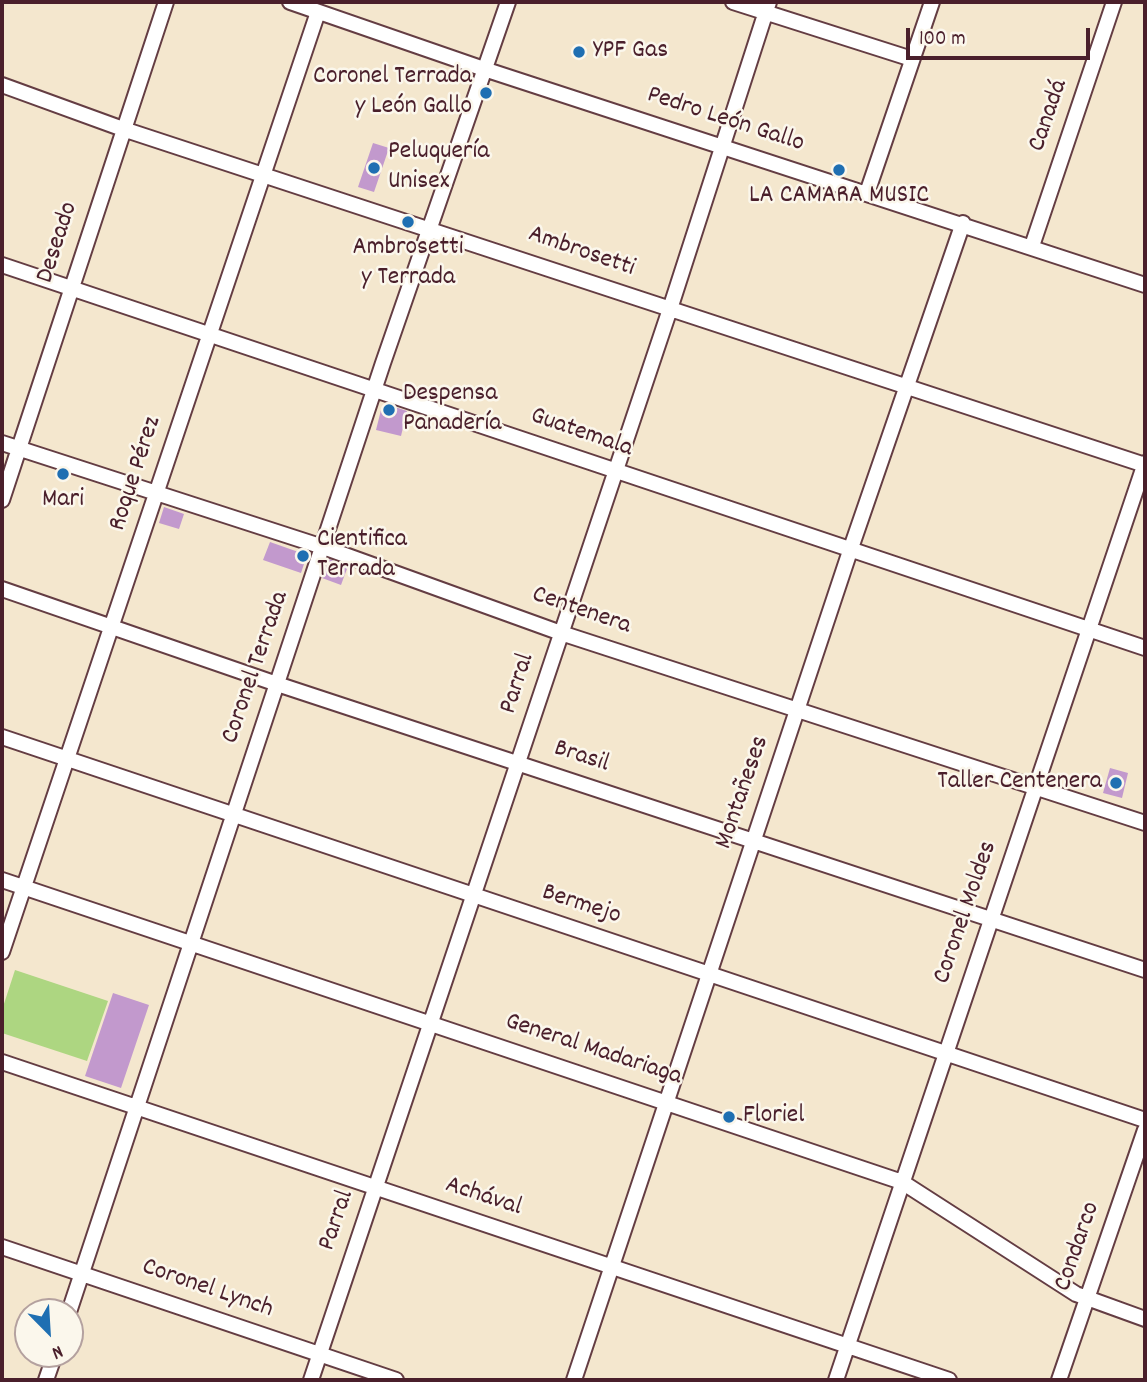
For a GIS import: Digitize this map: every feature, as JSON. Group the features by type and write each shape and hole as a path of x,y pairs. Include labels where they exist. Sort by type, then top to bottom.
{"street":[{"name":"Deseado","path":"2,500 166,2"},
{"name":"Pedro León Gallo","path":"290,2 484,69 963,223 1145,285"},
{"name":"Coronel Terrada","path":"74,1298 375,389 508,2"},
{"path":"733,2 767,7 912,59"},
{"path":"867,193 932,2"},
{"name":"Canadá","path":"1032,246 1114,2"},
{"name":"Parral","path":"311,1380 670,309 767,7"},
{"name":"Roque Pérez","path":"2,952 318,12"},
{"name":"Ambrosetti","path":"2,85 123,129 1145,464"},
{"name":"Montañeses","path":"574,1380 851,548 963,223"},
{"name":"Guatemala","path":"2,265 1145,648"},
{"name":"Centenera","path":"2,443 323,547 561,633 1145,823"},
{"name":"Coronel Moldes","path":"836,1380 1145,464"},
{"name":"Brasil","path":"2,589 277,684 1145,970"},
{"name":"Bermejo","path":"2,737 709,975 946,1051 1145,1120"},
{"name":"General Madariaga","path":"2,880 902,1182 1087,1299 1145,1319"},
{"name":"Achával","path":"2,1062 949,1380"},
{"name":"Condarco","path":"1059,1380 1145,1130"},
{"name":"Coronel Lynch","path":"2,1247 396,1380"}],"green space":[{"path":"15,970 108,1001 87,1061 2,1033 2,1010"}],"building":[{"name":"Peluquería Unisex","path":"373,143 389,148 374,192 358,187"},
{"path":"392,406 407,411 401,436 376,430 381,410"},
{"path":"164,507 184,514 179,529 159,523"},
{"path":"270,542 307,555 301,573 263,560"},
{"path":"329,559 348,566 341,585 322,578"},
{"name":"Taller Centenera","path":"1110,768 1128,773 1122,798 1103,793"},
{"path":"113,993 149,1005 121,1088 85,1076"}],"place":[{"name":"YPF Gas","path":"579,52"},
{"name":"Coronel Terrada y León Gallo","path":"486,93"},
{"name":"Peluquería Unisex","path":"374,168"},
{"name":"LA CAMARA MUSIC","path":"839,170"},
{"name":"Ambrosetti y Terrada","path":"408,222"},
{"name":"Despensa Panadería","path":"389,410"},
{"name":"Mari","path":"63,474"},
{"name":"Cientifica Terrada","path":"303,556"},
{"name":"Taller Centenera","path":"1116,783"},
{"name":"Floriel","path":"729,1117"}]}
